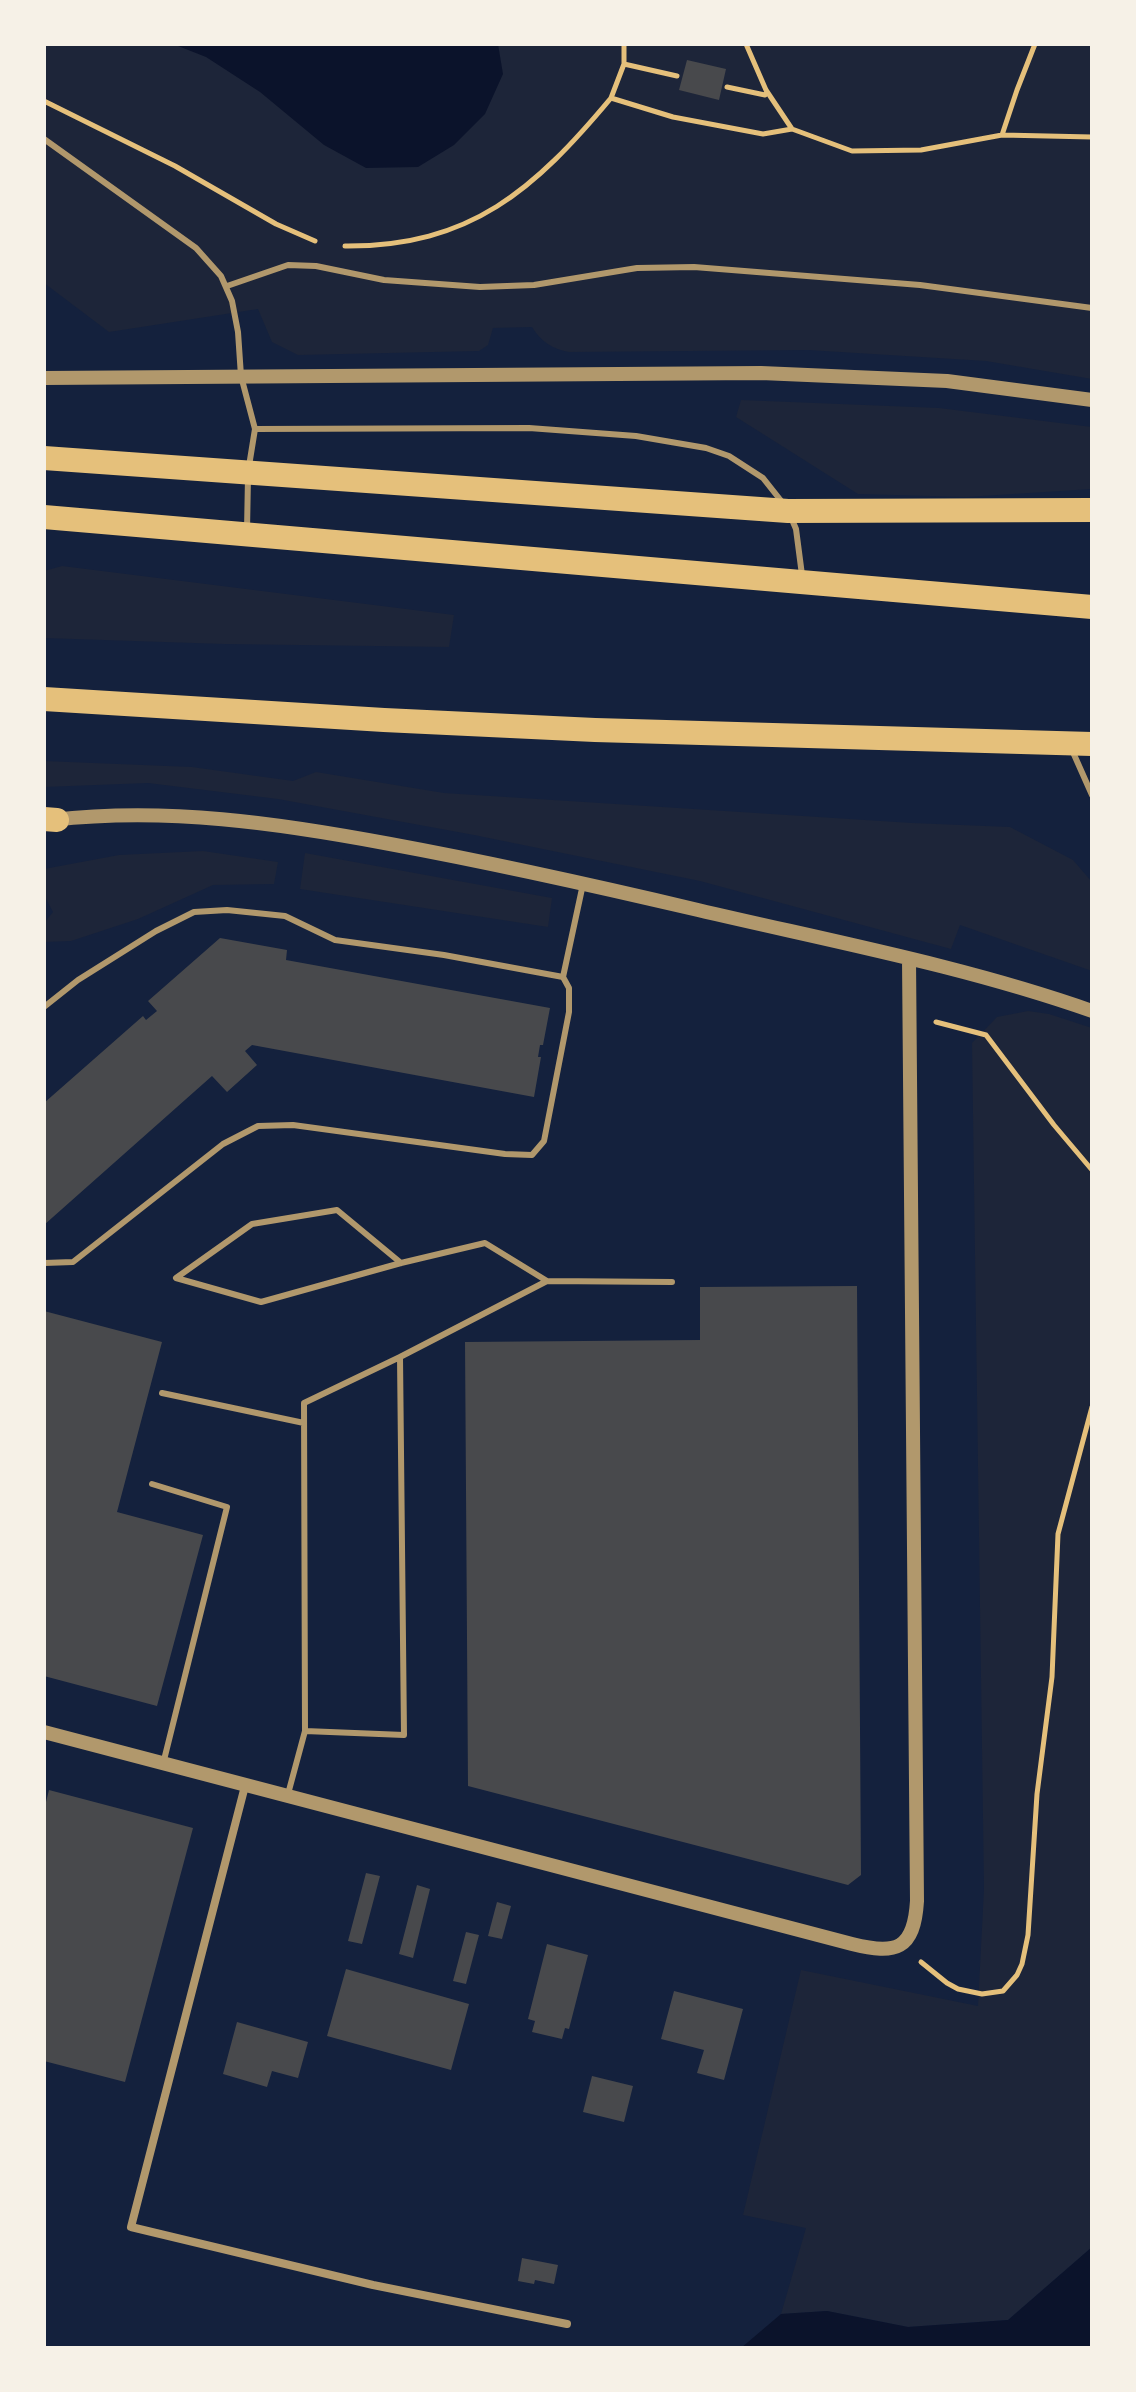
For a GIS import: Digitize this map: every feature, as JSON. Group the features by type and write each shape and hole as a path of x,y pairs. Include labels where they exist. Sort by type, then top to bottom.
{"highway":[{"path":"44,458 788,511 1092,510"},
{"path":"44,517 1092,607"},
{"path":"44,699 581,729 1080,744"}],"street":[{"path":"44,378 816,374 961,382 1092,400"},
{"path":"48,820 154,815 259,822 438,853 583,883 909,959 999,982 1092,1011"},
{"path":"44,1732 866,1948 889,1950 904,1943 913,1927 917,1901 909,959"},
{"path":"245,1786 131,2227 373,2285 567,2324"}],"lane":[{"path":"44,139 196,248 215,266 227,286 238,332 241,376 255,429 248,472 247,533"},
{"path":"227,286 288,265 316,266 384,280 480,287 534,285 637,268 694,267 920,285 1092,308"},
{"path":"255,429 529,428 636,436 706,448 729,456 763,478 788,511 796,529 803,583"},
{"path":"1080,744 1092,795"},
{"path":"44,1263 73,1262 223,1144 258,1126 293,1125 532,1155 544,1141 569,1012 569,988 563,977 583,883"},
{"path":"44,1007 78,980 130,947 194,912 227,910 285,916 335,940 444,955 563,977"},
{"path":"401,1263 337,1210 252,1224 176,1278 261,1302 485,1243 547,1281"},
{"path":"287,1797 305,1731 304,1403 547,1281 672,1282"},
{"path":"305,1731 404,1735 400,1357"},
{"path":"162,1393 304,1423"},
{"path":"152,1484 227,1507 163,1764"}],"path":[{"path":"334,245 373,246 413,240 474,221 543,173 611,98 624,64 624,44"},
{"path":"746,44 766,90 792,129"},
{"path":"1002,135 1035,44"},
{"path":"624,64 677,76"},
{"path":"727,87 765,95"},
{"path":"611,98 673,117 763,134 792,129 852,151 921,150 1002,135 1092,137"},
{"path":"44,101 175,166 276,224 322,243"},
{"path":"910,1016 986,1035 1092,1170"},
{"path":"904,1943 937,1977 970,1993 1003,1991 1022,1964 1028,1935 1037,1794 1052,1677 1058,1534 1092,1407"}],"shaded area":[{"path":"44,44 1092,44 1092,379 986,361 808,350 569,352 548,344 532,327 493,328 488,345 479,351 298,355 272,342 258,309 109,332 44,283"},
{"path":"173,44 498,44 503,74 485,114 454,145 418,167 366,168 324,145 260,92 206,57"},
{"path":"741,400 939,408 1092,427 1092,489 966,497 858,494 736,417"},
{"path":"62,566 454,615 449,647 44,638 44,571"},
{"path":"44,761 192,767 293,781 316,772 444,793 1010,827 1073,860 1092,882 1092,971 960,925 951,949 700,881 278,799 148,783 44,787"},
{"path":"203,851 278,862 274,884 213,885 138,919 71,941 44,942 44,923 53,912 44,895 44,869 119,855"},
{"path":"305,853 552,898 548,927 300,889"},
{"path":"1028,1011 1049,1014 1092,1028 1092,2247 1008,2320 908,2327 827,2311 781,2314 806,2228 743,2215 801,1970 978,2006 984,1889 972,1043 997,1017"},
{"path":"1092,2247 1092,2348 741,2348 781,2314 827,2311 908,2327 1008,2320"}],"building":[{"path":"687,60 726,69 719,100 679,90"},
{"path":"220,938 287,950 286,960 550,1008 543,1045 540,1045 534,1097 252,1045 245,1051 257,1065 227,1092 212,1076 44,1225 44,1103 143,1016 146,1020 157,1011 148,1001"},
{"path":"857,1286 861,1875 848,1885 468,1786 465,1342 700,1340 700,1287"},
{"path":"44,1311 162,1342 117,1512 203,1535 157,1706 44,1676"},
{"path":"49,1790 193,1828 125,2082 44,2061 44,1810"},
{"path":"366,1873 380,1876 362,1944 348,1941"},
{"path":"417,1885 430,1889 413,1958 399,1954"},
{"path":"497,1902 511,1906 502,1939 488,1936"},
{"path":"466,1932 479,1935 466,1984 453,1981"},
{"path":"547,1944 588,1955 569,2029 565,2028 562,2039 532,2032 535,2021 528,2019"},
{"path":"346,1969 469,2004 451,2070 327,2036"},
{"path":"674,1991 743,2009 724,2080 697,2073 704,2050 661,2039"},
{"path":"237,2022 308,2042 298,2078 272,2071 267,2087 223,2074"},
{"path":"592,2076 633,2086 624,2122 583,2112"},
{"path":"522,2258 558,2265 554,2284 535,2280 534,2284 518,2281"}]}
